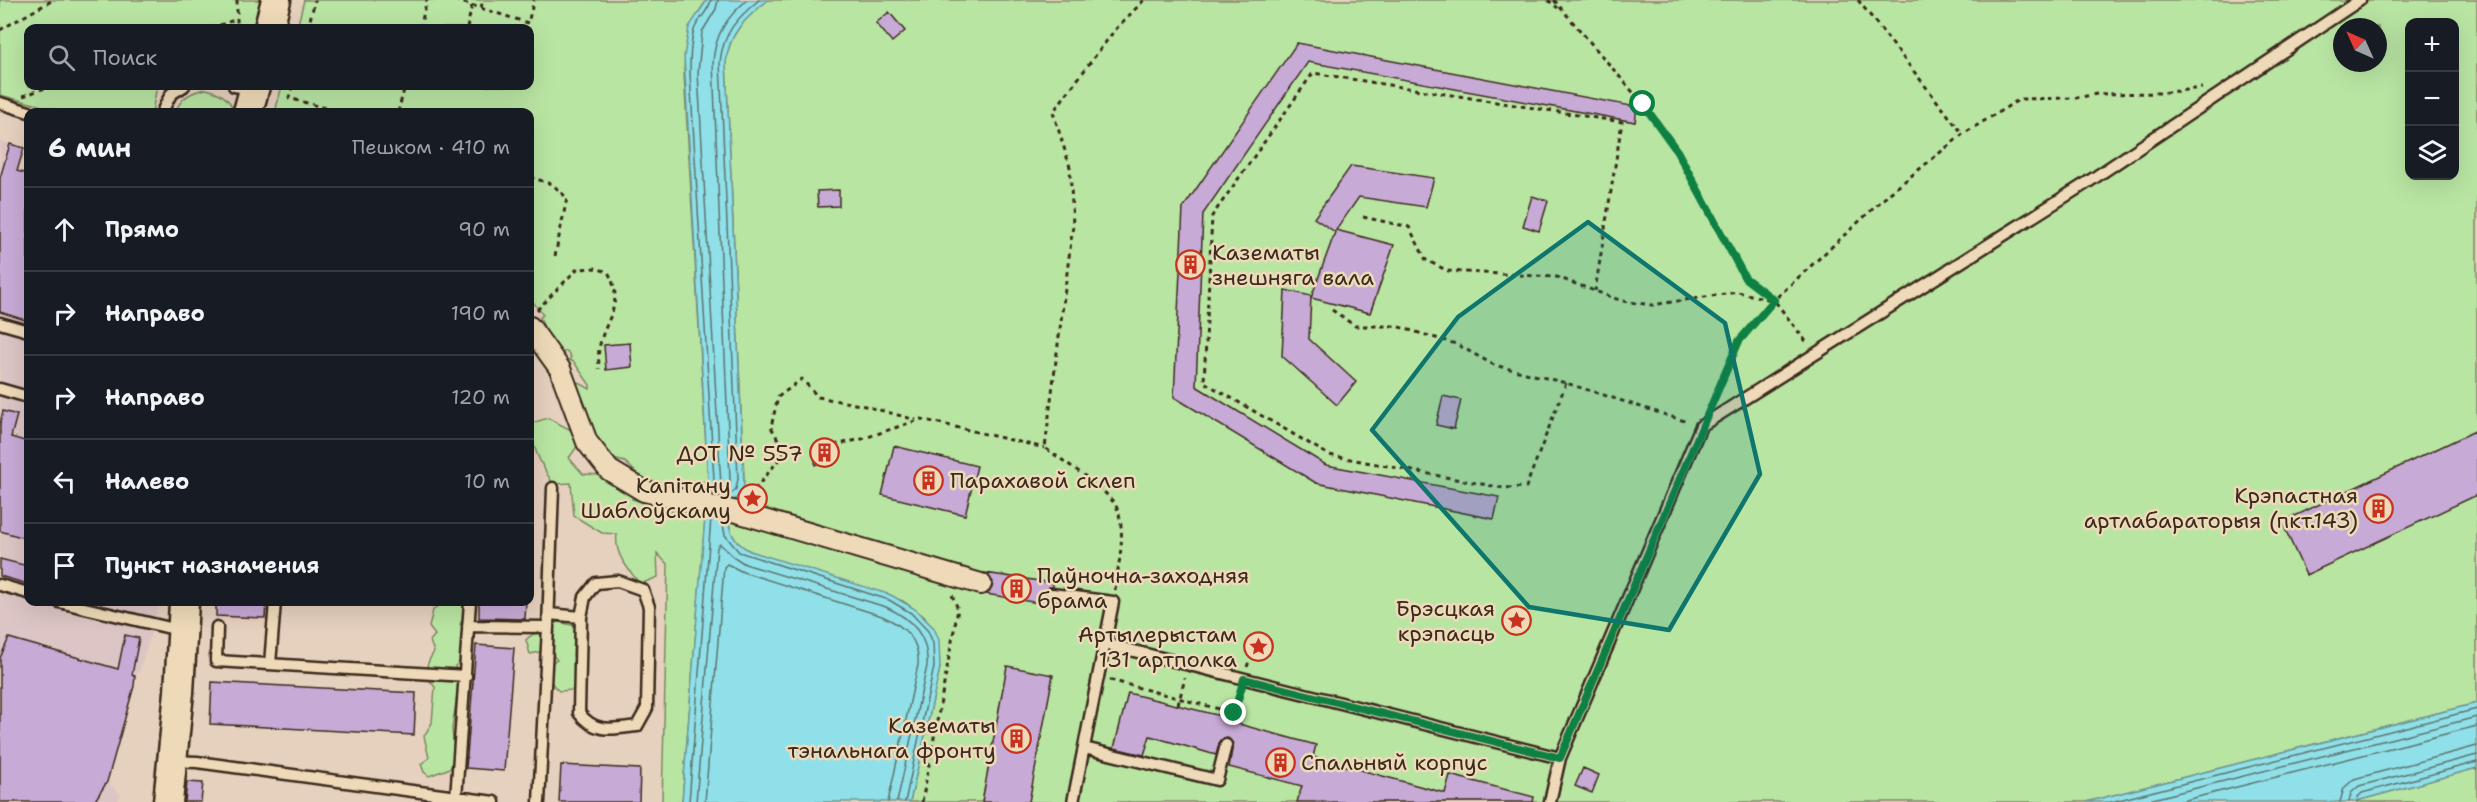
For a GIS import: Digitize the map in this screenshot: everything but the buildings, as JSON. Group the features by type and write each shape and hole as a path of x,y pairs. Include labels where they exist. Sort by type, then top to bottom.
{"main road":[{"path":"270,24 276,0"},
{"path":"168,802 184,606"}],"street":[{"path":"534,333 560,369 587,442 609,470 644,491 736,512 981,584"}],"lane":[{"path":"1550,802 1560,758 1701,426 2088,183 2360,0"},
{"path":"164,108 171,94 178,90"},
{"path":"1,103 24,110"},
{"path":"0,323 24,330"},
{"path":"0,389 24,396"},
{"path":"539,802 549,627 553,488"},
{"path":"618,581 643,590 649,607 647,708 637,726 608,730 587,724 579,713 581,617 585,597 596,583 618,581"},
{"path":"0,585 24,592"},
{"path":"1052,594 1113,602 1073,802"},
{"path":"85,606 183,631"},
{"path":"270,664 274,606"},
{"path":"456,798 470,606"},
{"path":"549,614 581,617"},
{"path":"468,626 549,627"},
{"path":"217,627 216,661 466,676"},
{"path":"1106,644 1560,758"},
{"path":"1084,747 1217,780 1226,745"},
{"path":"172,761 494,802"}],"path":[{"path":"0,30 53,0"},
{"path":"237,0 237,24"},
{"path":"309,24 315,0"},
{"path":"421,24 427,0"},
{"path":"454,0 528,23 534,0"},
{"path":"481,8 483,0"},
{"path":"1045,448 1073,225 1070,167 1053,112 1114,31 1143,0"},
{"path":"1548,0 1563,11"},
{"path":"1554,0 1643,104 1677,151 1745,278 1774,300 1815,353"},
{"path":"1858,0 1962,134"},
{"path":"468,24 472,5"},
{"path":"223,24 237,19"},
{"path":"1566,383 1526,487 1503,488 1329,454 1204,382 1212,216 1313,73 1622,122 1595,291"},
{"path":"1332,310 1355,326 1396,326 1456,344 1494,364 1566,383 1701,426 1739,341 1774,300 1890,193 1962,134 2020,99 2161,93 2207,87"},
{"path":"1,103 39,90"},
{"path":"291,90 289,98 325,108"},
{"path":"399,108 404,90"},
{"path":"534,178 552,184 567,198 555,256"},
{"path":"1363,217 1409,227 1426,260 1448,271 1557,277 1622,301 1652,305 1738,292 1774,300"},
{"path":"534,312 577,269 595,268 608,272 615,285 615,306 598,350 599,369"},
{"path":"736,512 785,452 771,427 778,397 802,379 818,397 865,406 916,420"},
{"path":"834,445 862,439 921,419 1045,448 1102,489 1118,510 1121,548 1113,602"},
{"path":"922,802 958,609 943,572"},
{"path":"1178,705 1188,665"},
{"path":"1099,677 1234,713 1244,679"}],"highlighted area":[{"path":"1588,222 1725,323 1760,474 1669,630 1529,607 1372,430 1458,317"}],"shaded area":[{"path":"0,141 24,148 17,171 24,173 24,606 159,606 139,672 135,676 107,782 120,794 118,802 0,802"}],"green space":[{"path":"0,0 260,0 254,24 24,24 24,90 156,90 153,108 50,108 0,95"},
{"path":"304,0 707,0 697,16 690,35 685,54 684,74 708,480 685,488 643,479 625,462 609,458 591,437 573,385 578,382 590,389 590,385 574,362 569,360 571,357 567,351 560,353 548,338 540,317 543,315 534,303 534,108 276,108 281,90 534,90 534,24 298,24"},
{"path":"768,0 2477,0 2477,703 2086,802 910,802 940,668 925,617 903,601 750,551 737,542 729,525 731,503 741,494 744,479 726,62 731,42 746,20"},
{"path":"209,90 216,92 224,96 233,108 177,108 187,96"},
{"path":"548,418 571,430 578,445 569,458 583,474 603,475 633,496 632,499 705,521 682,802 662,802 668,565 657,553 658,577 640,584 620,555 617,534 602,533 574,516 571,483 553,484 535,447 534,422"},
{"path":"438,606 464,606 464,617 460,624 465,630 461,661 455,666 458,688 452,729 455,762 450,768 429,776 424,772 421,764 429,758 424,736 432,723 435,687 427,674 427,666 434,652 430,641 435,635 429,627 433,610"},
{"path":"558,622 576,626 582,635 574,641 573,656 579,659 580,672 573,690 559,691 555,688 551,682 550,672 551,663 557,660 549,650 530,654 526,640 538,633 551,637 555,633 552,625"},
{"path":"2477,768 2477,802 2353,802"}],"water":[{"path":"707,0 768,0 740,26 731,42 726,62 744,485 741,494 731,503 729,525 737,542 750,551 891,595 915,609 934,628 939,640 940,668 910,802 682,802 708,480 684,56 689,27"},
{"path":"2477,703 2477,768 2353,802 2086,802"}],"place":[{"name":"Казематы знешняга вала","path":"1191,265"},
{"name":"ДОТ № 557","path":"824,453"},
{"name":"Парахавой склеп","path":"929,480"},
{"name":"Капітану Шаблоўскаму","path":"752,498"},
{"name":"Крэпастная артлабараторыя (пкт.143)","path":"2379,508"},
{"name":"Паўночна-заходняя брама","path":"1016,588"},
{"name":"Брэсцкая крэпасць","path":"1516,621"},
{"name":"Артылерыстам 131 артполка","path":"1258,647"},
{"name":"Казематы тэнальнага фронту","path":"1017,738"},
{"name":"Спальный корпус","path":"1280,762"}],"route":[{"path":"1234,713 1244,679 1560,758 1739,341 1774,300 1745,278 1677,151 1643,104"}]}
